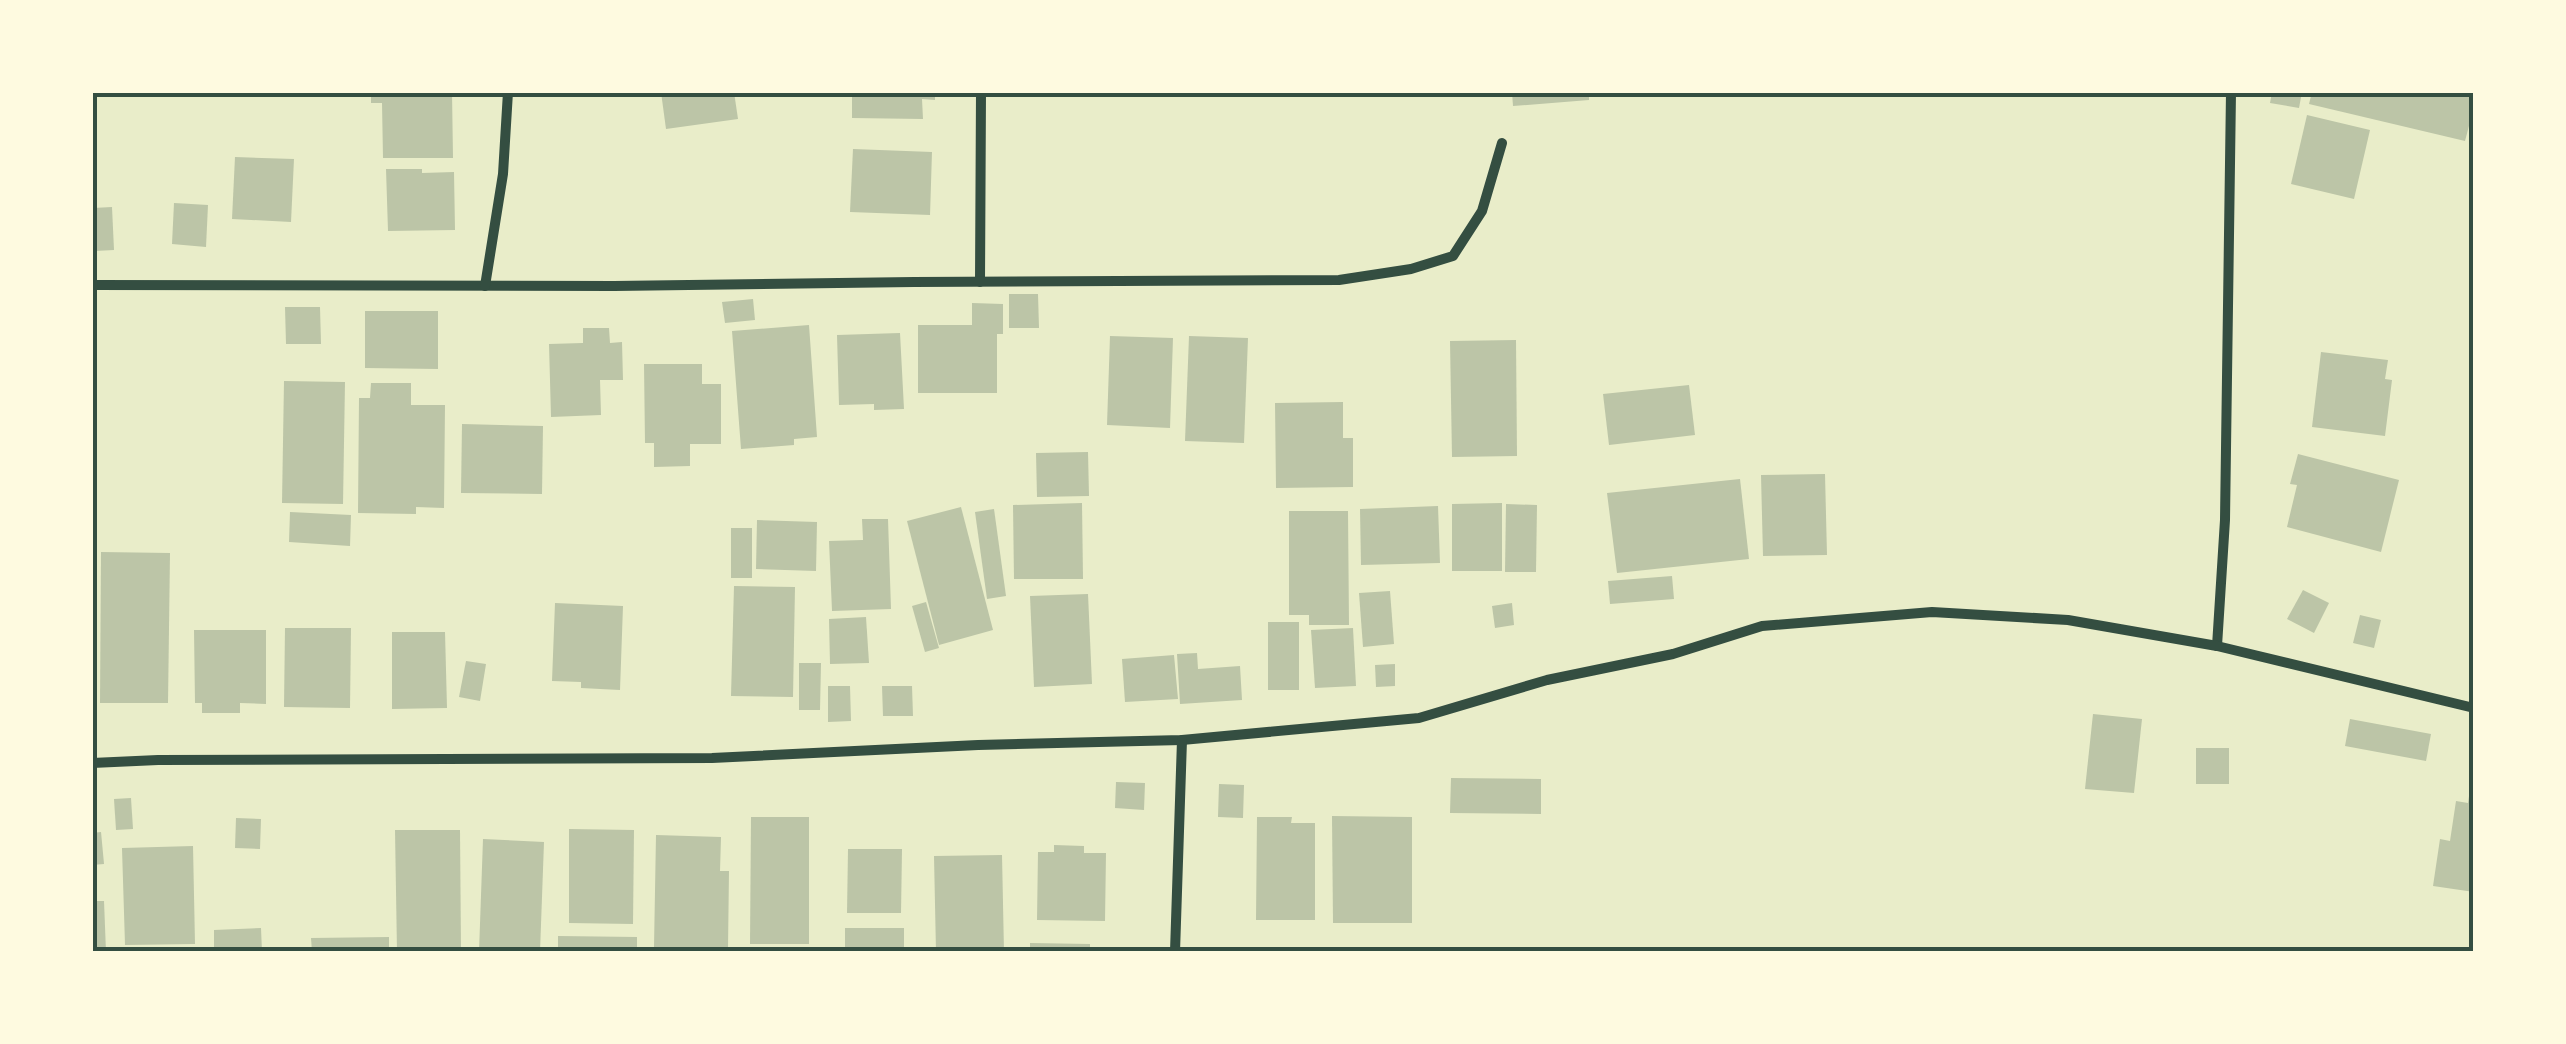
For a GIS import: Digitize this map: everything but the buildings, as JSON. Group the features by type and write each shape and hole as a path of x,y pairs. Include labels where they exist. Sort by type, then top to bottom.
{"street":[{"path":"485,286 502,174 508,92"},
{"path":"980,282 981,92"},
{"path":"2218,646 2225,520 2231,92"},
{"path":"92,286 1339,280 1411,269 1453,256 1482,211 1502,142"},
{"path":"92,762 712,758 1182,740 1418,718 1546,680 1673,654 1762,626 1932,612 2068,620 2218,646 2474,708"},
{"path":"1175,952 1182,740"}]}
